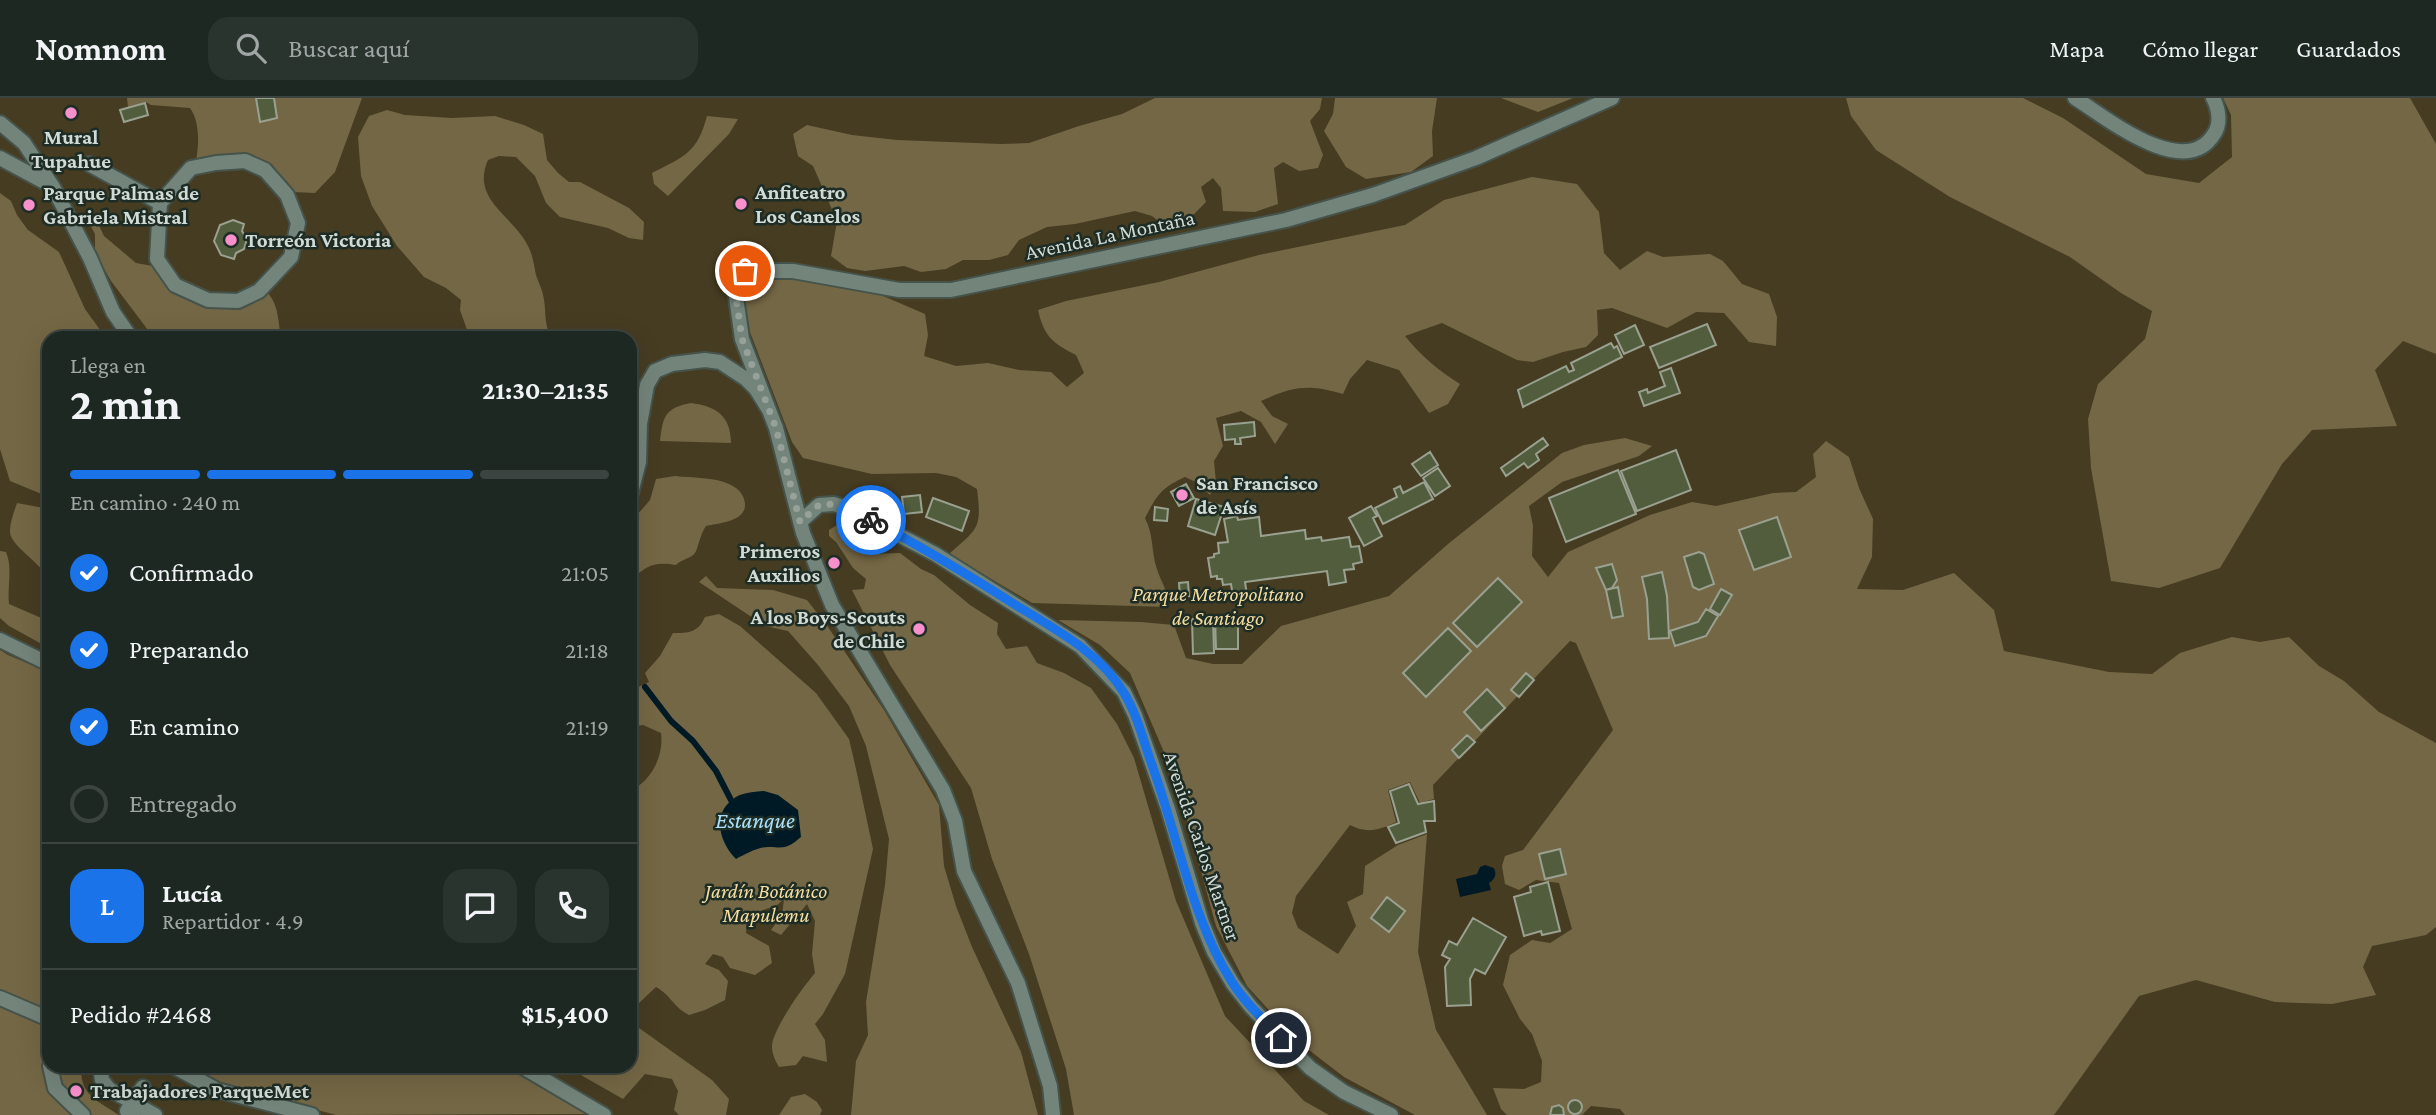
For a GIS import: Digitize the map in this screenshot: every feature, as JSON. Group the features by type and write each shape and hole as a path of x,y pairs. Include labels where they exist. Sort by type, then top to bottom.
{"street":[{"name":"Avenida La Montaña","path":"769,410 742,339 734,283 737,276 745,271 793,271 899,290 951,290 1286,220 1373,195 1476,158 1612,98"},
{"path":"2075,98 2155,147 2184,152 2207,143 2216,132 2219,119 2213,98"},
{"path":"0,123 24,143 53,187 90,258 113,313 126,331"},
{"path":"0,158 53,187"},
{"path":"244,161 265,170 287,195 298,223 291,257 259,292 238,301 208,300 175,285 157,259 160,203 191,168 244,161"},
{"path":"89,164 160,203"},
{"path":"637,470 640,424 647,385 655,371 672,363 705,360 720,362 756,389 776,428 800,522 832,605 943,790 955,821 964,872 1018,983 1050,1086 1053,1115"},
{"name":"Avenida Carlos Martner","path":"800,522 819,505 834,504 851,510 935,554 1090,655 1124,692 1135,715 1168,808 1202,923 1214,952 1233,984 1251,1007 1310,1069 1344,1092 1391,1115"},
{"path":"0,640 42,661"},
{"path":"0,998 42,1016"},
{"path":"52,1073 55,1088 83,1115"},
{"path":"101,1073 102,1080 109,1089 133,1109 155,1115"},
{"path":"186,1073 217,1090 312,1115"},
{"path":"533,1073 604,1115"},
{"path":"133,1109 143,1087"}],"green space":[{"name":"Parque Metropolitano de Santiago","path":"0,98 2436,98 2436,1115 0,1115"},
{"path":"127,98 362,98 335,172 315,193 293,192 270,166 196,161 198,133 190,108 151,105 146,102 128,107"},
{"path":"1155,98 1322,98 1320,109 1310,121 1323,155 1318,168 1299,171 1283,162 1274,168 1278,204 1255,212 1223,211 1221,188 1213,178 1201,187 1206,202 1192,216 1170,230 1152,216 1135,211 1047,227 1019,240 1008,255 989,260 963,260 946,269 921,272 904,266 865,271 847,268 831,256 837,221 813,166 798,156 793,134 807,125 852,135 897,140 1029,143 1122,114"},
{"path":"1335,98 1437,98 1432,131 1433,156 1411,172 1366,179 1346,167 1324,131 1333,114"},
{"path":"1501,98 1573,98 1538,112"},
{"path":"1846,98 2023,98 2063,118 2146,174 2199,183 2232,157 2231,115 2223,98 2410,98 2436,144 2436,354 2403,341 2375,370 2397,426 2312,430 2282,464 2220,568 2159,588 2111,581 2091,468 2088,419 2098,384 2145,339 2152,311 2070,257 1950,197 1876,150 1851,116"},
{"path":"387,110 405,115 452,118 495,116 524,125 543,134 547,160 569,182 580,182 629,208 644,222 643,240 629,238 608,228 560,217 546,203 535,176 516,157 499,156 488,160 484,174 485,187 496,207 529,248 542,292 548,331 468,331 460,310 461,300 446,288 424,277 397,246 372,206 361,176 358,137 369,116"},
{"path":"707,116 738,119 729,134 668,196 654,184 652,173 673,162 694,146"},
{"path":"1532,177 1577,184 1599,212 1604,253 1620,270 1647,251 1663,257 1710,254 1723,261 1742,284 1769,294 1777,317 1776,346 1749,342 1724,313 1696,312 1667,328 1612,308 1597,310 1598,335 1586,347 1533,362 1517,360 1442,323 1405,336 1430,362 1460,384 1448,404 1429,413 1399,370 1367,360 1350,379 1343,394 1301,388 1261,401 1272,416 1288,424 1275,444 1261,422 1241,411 1216,418 1223,446 1214,461 1216,483 1210,495 1198,483 1185,477 1161,493 1145,518 1168,607 1032,603 949,554 976,527 979,512 977,489 956,477 936,473 872,474 803,458 792,442 750,332 745,302 759,279 805,280 874,292 925,314 928,335 924,356 956,366 988,363 1019,370 1051,372 1067,387 1084,373 1076,355 1050,338 1038,310 1259,255 1405,225 1444,200"},
{"path":"0,193 11,201 28,230 59,252 85,309 101,331 42,331 42,494 10,481 0,449"},
{"path":"90,214 94,215 104,236 136,263 153,266 204,305 268,293 276,309 280,331 149,331 111,281 95,253 95,234 86,218"},
{"path":"691,403 715,410 725,419 731,443 660,441 667,414"},
{"path":"1625,438 1652,446 1639,456 1562,482 1529,506 1533,526 1532,556 1548,577 1568,552 1650,515 1692,502 1716,506 1773,493 1796,492 1816,477 1813,454 1826,441 1849,457 1873,519 1872,557 1857,589 1903,590 1954,573 1994,610 2004,651 2109,672 2152,674 2180,653 2232,637 2260,642 2289,637 2319,666 2344,681 2379,712 2436,743 2436,927 2426,935 2372,946 2363,967 2376,995 2332,1004 2275,1002 2196,980 2139,996 2054,1115 1625,1115 1620,1109 1591,1106 1582,1115 1507,1115 1501,1109 1493,1088 1524,1089 1541,1082 1542,1061 1532,1034 1520,1019 1503,985 1510,955 1532,940 1550,943 1572,929 1559,883 1536,880 1519,890 1505,884 1502,866 1505,856 1523,850 1613,730 1576,643 1570,641 1433,785 1434,799 1420,803 1410,782 1388,790 1396,822 1373,830 1350,825 1296,896 1292,913 1298,928 1338,954 1356,926 1347,902 1363,894 1365,866 1398,845 1427,834 1418,952 1436,1030 1487,1115 1415,1115 1344,1077 1296,1040 1247,986 1216,926 1176,780 1130,673 1100,645 1058,620 1174,625 1186,658 1213,664 1242,664 1281,626 1389,596 1448,544 1562,453 1584,445"},
{"path":"675,476 723,482 738,490 743,496 745,506 743,512 733,520 706,526 691,557 676,565 651,566 637,574 637,515 650,500 656,479"},
{"path":"17,503 42,508 42,571 14,541 10,531"},
{"path":"837,525 846,529 869,554 900,553 934,575 970,605 998,623 997,634 1006,649 1027,646 1037,663 1064,673 1091,688 1117,724 1134,758 1176,901 1225,1016 1304,1101 1329,1115 1074,1115 1066,1069 1029,954 992,859 971,788 890,665 852,590 864,589 866,579 853,568 829,536 829,530"},
{"path":"0,551 6,552 8,558 9,604 42,618 42,644 0,618"},
{"path":"706,576 717,588 773,590 807,600 884,710 939,805 944,866 956,906 1021,1052 1038,1115 851,1115 856,1061 868,1035 866,1002 885,885 889,839 866,746 849,706 788,631 765,626 699,582"},
{"name":"Jardín Botánico Mapulemu","path":"719,614 740,626 816,693 849,739 873,849 845,974 815,1024 825,1040 827,1062 803,1056 796,1065 779,1067 772,1050 780,1024 815,973 812,954 815,921 807,904 781,935 771,930 782,915 784,899 776,906 747,915 746,933 769,946 772,963 755,975 730,968 723,957 713,954 705,964 719,970 728,981 725,1000 689,1015 656,987 638,1004 639,1028 712,1080 729,1099 726,1115 679,1115 674,1110 678,1091 672,1079 645,1074 623,1099 577,1073 637,1073 637,788 655,766 661,750 661,733 643,725 637,726 637,688 649,682 645,673 660,656 673,633 692,631 705,617"},
{"path":"0,650 42,669 42,1073 81,1073 83,1084 91,1096 119,1115 0,1115"},
{"path":"200,1073 518,1073 588,1114 336,1115 220,1084"},
{"path":"805,1094 817,1102 822,1110 820,1115 779,1115 791,1097"}],"water":[{"name":"Estanque","path":"764,791 778,795 798,810 801,837 787,846 762,848 736,859 726,846 720,830 722,814 739,795"},
{"path":"1485,865 1495,870 1495,877 1489,883 1491,890 1460,897 1456,879 1477,874 1480,867"}],"building":[{"path":"256,98 274,98 277,118 260,122"},
{"path":"145,103 148,115 124,122 120,110"},
{"name":"Torreón Victoria","path":"233,220 244,224 242,231 247,239 244,249 236,253 234,259 221,255 214,241 220,225"},
{"path":"1707,324 1716,345 1659,368 1650,347"},
{"path":"1635,325 1644,345 1624,354 1615,335"},
{"path":"1611,343 1614,348 1617,346 1622,357 1523,407 1518,390 1566,366 1569,372 1574,370 1571,363"},
{"path":"1671,368 1680,393 1644,406 1639,392 1647,389 1648,393 1665,386 1660,372"},
{"path":"1254,422 1255,436 1240,438 1241,444 1235,444 1235,439 1225,440 1224,425"},
{"path":"1543,438 1548,445 1536,454 1539,460 1528,468 1524,463 1506,476 1501,468"},
{"path":"1676,450 1691,490 1637,511 1621,471"},
{"path":"1430,452 1438,465 1421,476 1412,464"},
{"path":"1438,468 1450,486 1435,496 1423,478"},
{"path":"1618,470 1636,514 1566,542 1549,498"},
{"path":"1424,482 1433,499 1383,524 1375,508 1397,497 1394,489 1400,486 1403,493"},
{"path":"1186,484 1194,498 1179,506 1171,492"},
{"path":"920,495 922,512 904,514 902,497"},
{"path":"933,498 969,511 962,531 926,517"},
{"path":"1196,499 1224,507 1215,535 1188,526"},
{"path":"1371,506 1377,516 1373,518 1382,536 1364,546 1349,518"},
{"path":"1155,507 1168,509 1167,521 1154,520"},
{"path":"1237,516 1238,520 1259,517 1261,536 1305,530 1306,539 1321,537 1322,541 1349,537 1351,547 1359,546 1362,562 1353,564 1354,569 1344,570 1346,582 1329,585 1327,571 1245,582 1247,595 1233,597 1231,584 1223,585 1222,579 1211,577 1208,558 1219,553 1218,543 1228,542 1224,519"},
{"path":"1777,517 1791,557 1754,570 1739,530"},
{"path":"1699,552 1704,554 1714,584 1699,590 1693,587 1684,557"},
{"path":"1612,564 1617,580 1612,588 1606,590 1596,568"},
{"path":"1662,572 1667,596 1669,638 1649,639 1647,599 1642,577"},
{"path":"1498,578 1522,602 1477,647 1453,623"},
{"path":"1188,582 1189,596 1180,597 1179,583"},
{"path":"1618,587 1623,616 1612,618 1606,590"},
{"path":"1721,589 1732,595 1720,615 1710,609"},
{"path":"1706,609 1718,616 1706,636 1675,646 1670,631 1698,622"},
{"path":"1215,617 1238,617 1238,649 1216,649"},
{"path":"1213,618 1214,653 1193,654 1192,619"},
{"path":"1448,628 1471,651 1426,697 1403,673"},
{"path":"1526,673 1534,680 1519,697 1511,690"},
{"path":"1487,689 1505,708 1481,731 1464,712"},
{"path":"1467,735 1475,742 1459,758 1452,750"},
{"path":"1409,784 1418,804 1434,801 1435,821 1424,821 1426,832 1396,843 1388,827 1399,823 1390,791"},
{"path":"1560,849 1566,874 1545,879 1539,854"},
{"path":"1548,882 1560,931 1542,935 1541,931 1524,936 1514,897 1531,892 1530,887"},
{"path":"1387,897 1405,911 1389,932 1371,918"},
{"path":"1473,918 1506,937 1485,974 1475,969 1470,979 1471,1005 1447,1006 1445,967 1450,959 1442,955 1449,941 1457,945"},
{"path":"1572,1100 1578,1100 1582,1107 1578,1114 1572,1114 1568,1110 1568,1104"},
{"path":"1559,1105 1563,1108 1564,1115 1550,1115 1552,1107"}],"waterway":[{"path":"645,687 716,771 731,800"}],"way so far":[{"path":"745,271 737,276 734,283 742,339 776,428 800,522 819,505 834,504 871,520"}],"place":[{"name":"Mural Tupahue","path":"71,113"},
{"name":"Anfiteatro Los Canelos","path":"741,204"},
{"name":"Parque Palmas de Gabriela Mistral","path":"29,205"},
{"name":"Torreón Victoria","path":"231,240"},
{"name":"San Francisco de Asís","path":"1182,495"},
{"name":"Primeros Auxilios","path":"834,563"},
{"name":"A los Boys-Scouts de Chile","path":"919,629"},
{"name":"Trabajadores ParqueMet","path":"76,1091"}],"route":[{"path":"871,520 935,554 1080,646 1124,692 1135,715 1168,808 1202,923 1214,952 1233,984 1281,1038"}]}
